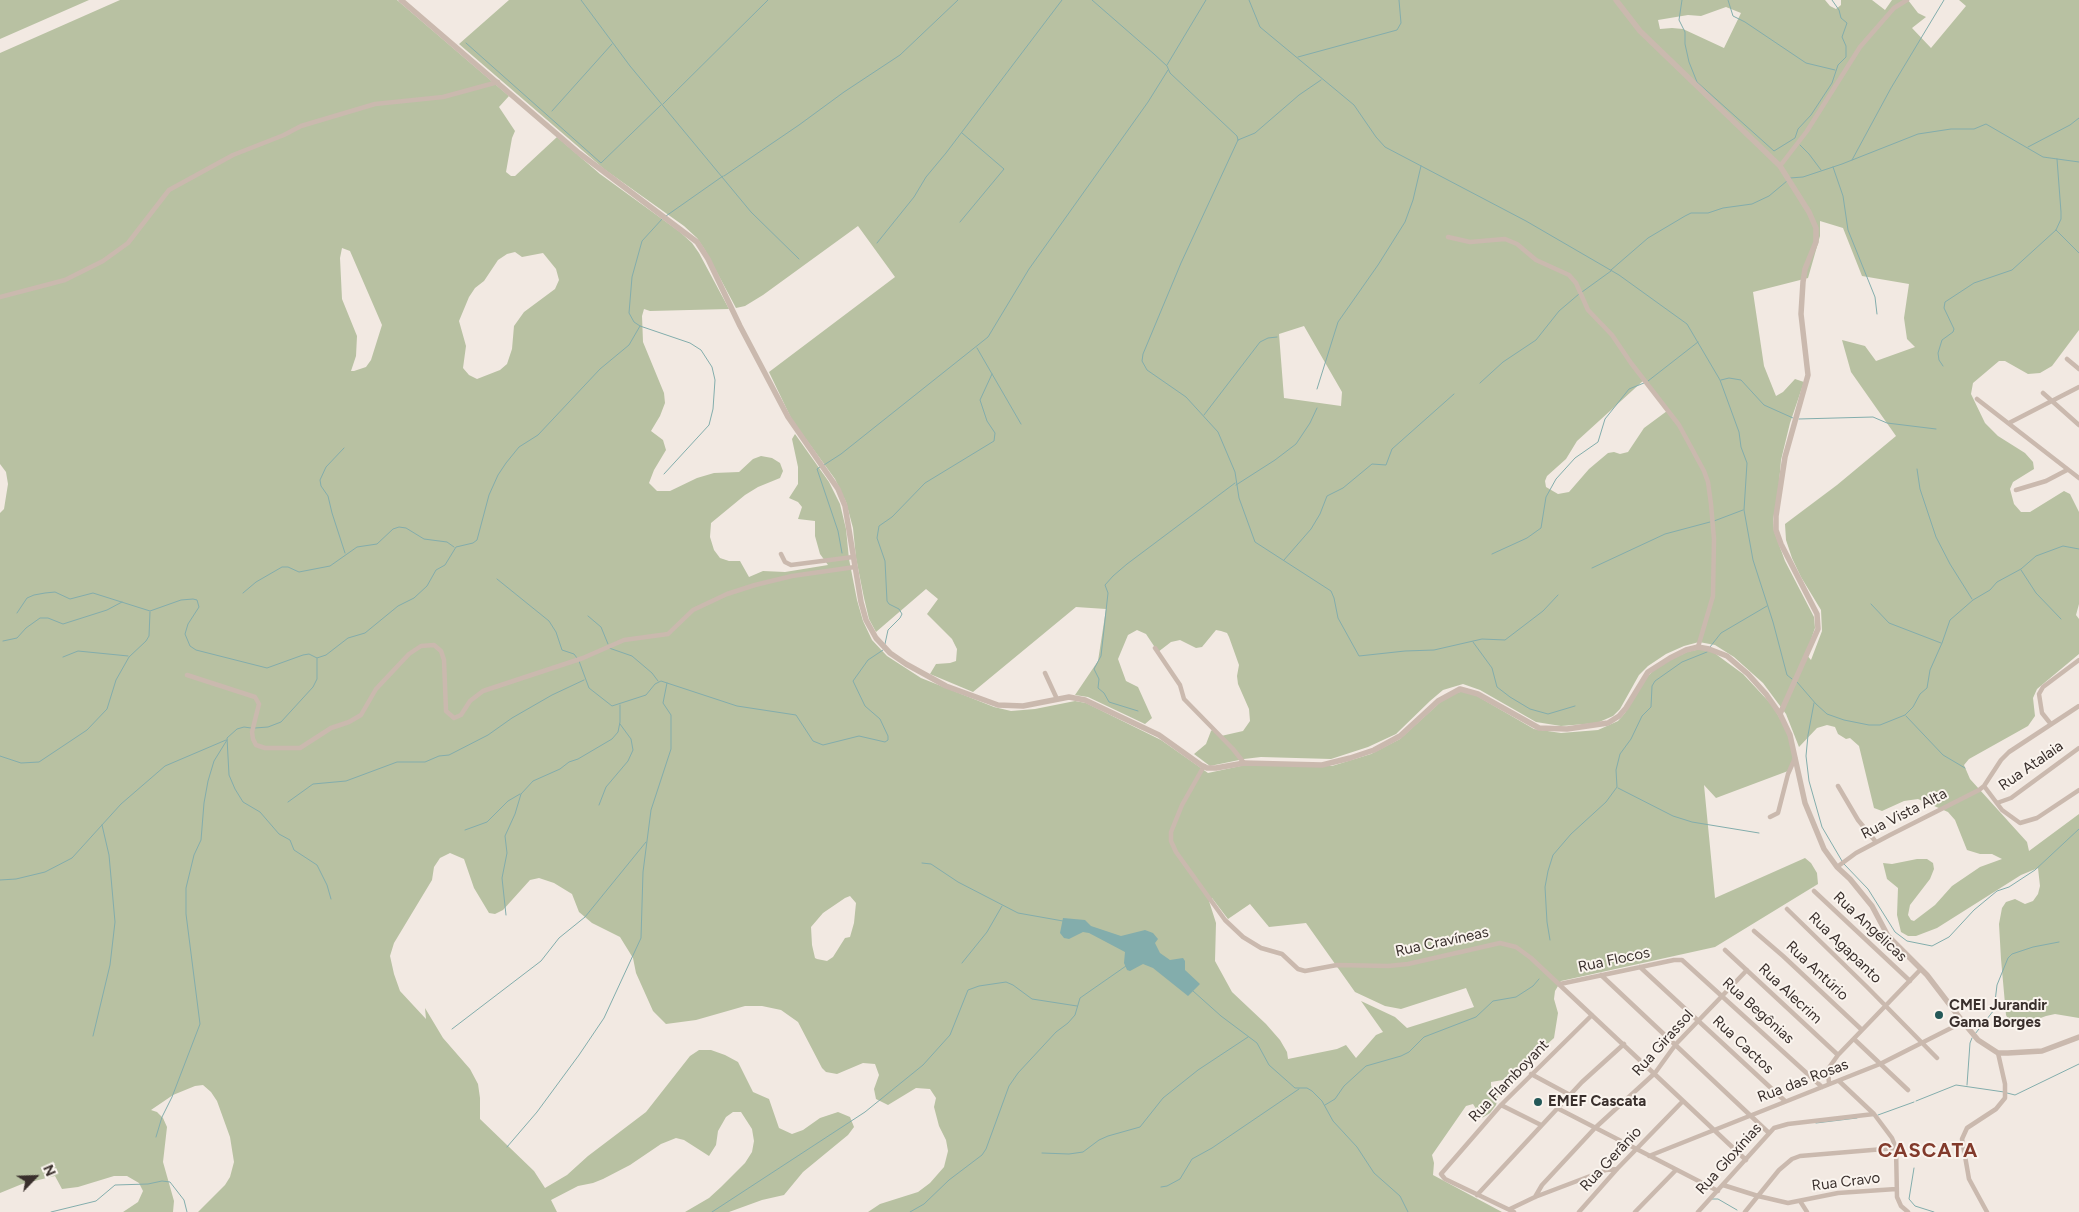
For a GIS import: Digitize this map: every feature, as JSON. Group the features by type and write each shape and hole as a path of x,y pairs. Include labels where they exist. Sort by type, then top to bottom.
{"street":[{"path":"402,0 613,180 665,216 697,242 788,417 838,490 845,506 862,607 870,630 886,649 906,664 946,686 998,705 1023,706 1058,699 1076,698 1095,704 1160,735 1204,766 1216,768 1244,763 1322,764 1350,758 1374,750 1400,736 1438,701 1460,689 1478,694 1539,728 1567,729 1608,723 1619,716 1626,708 1648,672 1670,658 1698,647 1719,652 1736,664 1762,689 1780,714 1790,735 1805,804 1824,849 1837,867 1850,879 1872,906 1888,936 1921,968 1978,1040 1998,1053 2042,1051 2079,1037"},
{"path":"1616,0 1640,30 1780,166 1809,212 1816,228 1817,235 1803,282 1801,314 1808,376 1785,457 1778,498 1776,530 1786,557 1816,614 1818,624 1817,636 1780,714"},
{"path":"1780,166 1807,131 1860,47 1894,8 1907,0"},
{"path":"0,296 65,280 103,261 128,243 169,190 233,155 284,135 300,126 375,104 443,97 498,82"},
{"path":"1448,237 1470,242 1505,238 1517,244 1536,260 1569,275 1576,283 1588,310 1612,334 1631,363 1679,425 1704,471 1708,482 1712,513 1714,539 1713,596 1698,647"},
{"path":"2067,359 2079,369"},
{"path":"2009,423 2079,387"},
{"path":"2043,393 2079,425"},
{"path":"1977,399 2079,478"},
{"path":"2016,490 2046,481 2067,470"},
{"path":"781,554 785,562 791,565 853,557"},
{"path":"187,675 255,697 259,704 252,732 252,740 256,745 264,748 300,748 331,728 350,722 361,715 379,685 409,654 421,646 434,645 441,651 444,660 446,711 454,718 461,714 470,701 483,691 583,658 629,638 668,634 693,610 727,594 792,576 855,567"},
{"path":"1155,648 1180,685 1184,699 1233,749 1244,763"},
{"path":"2050,723 2042,713 2039,694 2043,687 2079,660"},
{"path":"1045,674 1058,699"},
{"path":"2079,706 2050,723 2009,752 1996,767 1984,786 2008,815 2016,821 2025,823 2037,818 2079,790"},
{"name":"Rua Atalaia","path":"1997,803 2016,794 2079,748"},
{"path":"1770,817 1778,813 1788,774 1796,757"},
{"name":"Rua Cravíneas","path":"1204,766 1182,805 1171,832 1171,842 1176,852 1225,920 1243,938 1261,948 1282,954 1298,969 1305,971 1337,965 1402,964 1494,944 1510,944 1522,950 1560,984 1746,1160"},
{"path":"1838,786 1858,820 1876,842"},
{"name":"Rua Vista Alta","path":"1837,867 1876,842 1984,786"},
{"name":"Rua Angélicas","path":"1814,891 1910,981"},
{"name":"Rua Agapanto","path":"1787,909 1936,1058"},
{"name":"Rua Antúrio","path":"1754,931 1784,956 1862,1030"},
{"name":"Rua Alecrim","path":"1725,950 1838,1055"},
{"name":"Rua Flocos","path":"1560,984 1674,960"},
{"name":"Rua Begônias","path":"1674,960 1684,961 1822,1087"},
{"name":"Rua Cactos","path":"1640,967 1785,1101"},
{"path":"1829,1084 1828,1069 1838,1055 1921,968"},
{"name":"Rua Girassol","path":"1535,1197 1542,1185 1595,1128 1655,1073 1676,1044 1747,970"},
{"path":"1601,975 1769,1133"},
{"name":"Rua Flamboyant","path":"1478,1195 1443,1178 1441,1174 1501,1105 1592,1015"},
{"name":"Rua das Rosas","path":"1649,1156 1880,1064 1963,1022"},
{"path":"1854,1039 1908,1090"},
{"path":"1617,1168 1606,1170 1535,1197 1512,1211 1478,1195 1557,1108 1624,1044"},
{"path":"1988,1212 1969,1179 1962,1139 1967,1128 1996,1109 2005,1098 2005,1084 1998,1053"},
{"path":"1531,1074 1570,1095"},
{"path":"1839,1081 1844,1088 1874,1114 1892,1138 1896,1148 1896,1189 1898,1202 1908,1212"},
{"name":"Rua Gerânio","path":"1579,1212 1617,1168 1683,1101"},
{"path":"1501,1105 1541,1125"},
{"path":"1557,1108 1718,1191"},
{"name":"Rua Gloxínias","path":"1698,1212 1774,1128 1780,1125 1874,1114"},
{"path":"1745,1212 1779,1170 1792,1159 1800,1156 1896,1148"},
{"path":"1636,1212 1676,1170"},
{"name":"Rua Cravo","path":"1723,1185 1781,1202 1800,1201 1838,1194 1896,1189"},
{"path":"1800,1201 1807,1212"}],"green space":[{"path":"0,0 89,0 0,39"},
{"path":"120,0 397,0 509,96 499,107 515,131 506,172 511,176 515,176 557,137 600,174 680,232 692,243 699,253 729,309 650,311 644,309 642,316 643,342 664,393 665,403 651,431 663,440 666,450 654,470 649,483 657,491 670,491 697,478 714,473 739,472 753,459 761,456 772,458 780,463 783,471 780,478 758,487 745,495 711,523 710,537 714,550 720,558 729,561 740,561 749,577 763,571 785,572 828,565 820,554 815,536 815,521 798,519 802,507 798,502 789,498 798,484 798,467 792,439 795,434 829,482 840,504 846,529 849,559 857,600 863,621 872,640 887,656 921,678 994,707 1011,711 1035,709 1075,701 1086,703 1161,740 1208,773 1245,765 1332,766 1371,754 1400,739 1447,696 1463,691 1477,696 1534,729 1561,733 1598,730 1618,721 1625,713 1644,680 1653,671 1687,652 1700,649 1713,652 1743,674 1772,705 1786,729 1794,756 1788,771 1716,798 1704,785 1715,898 1805,858 1811,863 1817,873 1818,884 1715,947 1561,981 1555,991 1554,999 1558,1013 1554,1038 1514,1074 1503,1080 1491,1082 1491,1086 1498,1097 1496,1105 1490,1113 1482,1118 1473,1104 1466,1106 1432,1155 1434,1163 1433,1175 1502,1212 868,1212 880,1204 918,1192 930,1183 944,1167 948,1151 934,1107 936,1098 930,1089 916,1088 888,1105 876,1099 874,1089 879,1075 875,1064 863,1063 837,1074 826,1072 822,1068 798,1022 781,1010 762,1006 745,1006 696,1020 666,1024 653,1011 636,973 633,958 620,937 592,923 579,912 572,894 554,883 539,878 530,880 503,910 495,914 489,913 474,888 464,859 450,853 440,858 434,867 432,880 394,943 390,956 394,974 400,991 426,1019 425,1008 443,1038 470,1069 478,1084 480,1119 534,1171 545,1188 567,1175 588,1156 646,1112 690,1056 699,1050 711,1050 738,1062 753,1092 769,1099 779,1128 792,1134 803,1130 820,1118 838,1112 850,1117 854,1127 848,1135 803,1172 784,1195 762,1200 729,1212 685,1212 709,1198 745,1163 752,1152 754,1141 752,1129 741,1112 733,1112 726,1117 718,1131 716,1145 709,1156 684,1140 676,1138 661,1144 630,1165 603,1179 578,1186 551,1200 557,1212 198,1212 225,1185 230,1177 234,1162 230,1137 217,1101 203,1085 195,1086 173,1095 151,1110 157,1112 163,1118 167,1127 163,1162 174,1201 173,1212 123,1212 138,1202 143,1191 139,1183 127,1176 114,1176 78,1187 62,1189 55,1176 22,1184 0,1193 0,513 4,509 8,484 6,472 0,464 0,53","holes":["342,248 350,251 382,325 371,360 366,367 354,371 351,371 356,356 357,336 342,299 340,258","515,252 522,257 543,253 556,269 559,280 555,289 524,312 514,326 512,349 507,364 500,370 477,379 469,375 463,368 466,346 459,321 475,288 484,281 498,260 507,254","850,896 856,903 854,923 850,937 845,938 833,957 827,961 817,959 815,958 812,945 811,927 823,913","1212,898 1228,919 1250,904 1269,927 1306,923 1355,992 1385,1006 1401,1009 1466,988 1474,1007 1407,1028 1395,1017 1361,1001 1383,1032 1376,1035 1356,1058 1346,1045 1337,1049 1288,1059 1287,1052 1280,1040 1232,992 1215,961 1216,923 1209,901"]},
{"path":"509,0 1825,0 1836,9 1841,5 1841,0 1872,0 1885,10 1892,0 1908,0 1918,13 1926,17 1912,28 1931,48 1966,6 1959,0 2079,0 2079,330 2052,366 2040,373 2028,374 2005,361 1999,361 1973,383 1971,394 1985,423 1998,436 2025,453 2033,462 2034,469 2013,482 2010,489 2014,504 2021,512 2030,512 2064,491 2070,494 2079,512 2079,604 2076,615 2079,619 2079,654 2037,689 2033,698 2035,716 2028,726 1969,759 1964,765 1970,779 2027,842 2029,851 2079,814 2079,1018 2055,1014 2013,1028 2006,1015 1999,924 2002,908 2006,902 2015,899 2025,904 2033,901 2038,894 2040,886 2038,868 2021,875 1937,928 1916,936 1908,936 1901,932 1897,915 1898,888 1887,879 1883,863 1892,864 1927,859 1933,863 1934,869 1930,879 1910,905 1908,915 1914,921 1935,905 1952,886 1980,867 2002,859 1992,854 1980,854 1967,850 1955,820 1948,812 1918,799 1904,801 1882,811 1874,808 1859,746 1850,738 1846,739 1838,734 1835,727 1827,725 1817,728 1799,747 1786,714 1763,683 1734,657 1715,645 1699,642 1666,654 1648,666 1639,675 1620,709 1613,716 1597,723 1561,726 1536,722 1480,690 1463,684 1443,690 1396,734 1368,747 1331,759 1261,757 1210,766 1194,754 1206,744 1211,731 1214,728 1221,736 1243,731 1250,721 1249,709 1238,684 1239,665 1227,633 1221,631 1216,630 1202,647 1196,648 1180,640 1171,642 1158,652 1146,634 1137,630 1128,635 1118,659 1126,681 1138,687 1152,718 1145,724 1088,697 1075,695 1098,661 1106,609 1076,607 973,692 930,674 936,664 956,661 957,649 952,639 927,614 938,599 926,589 876,632 869,619 864,598 856,558 853,528 846,502 835,479 792,420 769,372 895,277 858,226 763,295 745,306 736,308 697,238 684,226 604,169 459,44","holes":["1726,7 1741,13 1724,48 1683,29 1660,29 1658,20 1688,15 1701,16","1820,221 1843,228 1862,276 1909,284 1904,318 1907,339 1915,347 1876,361 1865,346 1842,340 1851,372 1896,436 1837,485 1785,524 1786,540 1792,558 1821,610 1822,631 1811,660 1806,654 1815,628 1814,617 1785,561 1774,531 1773,519 1778,496 1781,460 1790,423 1804,382 1795,379 1783,392 1776,396 1764,366 1753,292 1808,278 1820,236","1304,326 1342,392 1341,406 1284,398 1279,334","1644,380 1667,411 1644,428 1628,452 1620,454 1608,453 1589,469 1569,492 1558,494 1546,487 1545,481 1547,476 1566,459 1577,441"]}],"water":[{"path":"1063,918 1085,920 1091,926 1121,936 1145,930 1153,933 1158,939 1155,943 1160,953 1170,960 1183,958 1185,970 1200,984 1188,996 1153,968 1143,964 1130,971 1127,970 1124,963 1125,952 1089,933 1083,932 1069,939 1064,938 1060,933"}],"waterway":[{"path":"581,0 630,66 751,212 799,259"},
{"path":"663,104 768,0"},
{"path":"724,176 900,55 958,0"},
{"path":"877,243 914,197 926,177 1062,0"},
{"path":"1092,0 1167,66 1170,73 1237,136 1238,140"},
{"path":"1167,65 1206,0"},
{"path":"1249,0 1260,27 1354,105 1385,147 1526,221 1619,275 1687,324 1720,380 1739,432 1741,447 1747,463 1744,510 1753,560 1773,622 1787,675 1792,679"},
{"path":"1298,57 1397,30 1401,23 1399,0"},
{"path":"1682,0 1679,20 1685,32 1685,44 1689,62 1697,82 1774,151 1795,138 1798,129 1811,115 1832,83 1838,65 1846,57 1846,46 1842,37 1847,23 1841,18 1839,10 1832,0"},
{"path":"1728,0 1733,16 1806,63 1835,70"},
{"path":"1852,160 1891,88 1944,0"},
{"path":"466,43 601,163 661,105"},
{"path":"552,111 612,44"},
{"path":"824,465 841,454 988,337 1029,269 1148,102 1168,70"},
{"path":"1238,140 1255,133 1299,95 1321,80"},
{"path":"2028,147 2070,125 2079,118"},
{"path":"1790,178 1803,177 1842,164 1918,134 1951,129 1974,129 1986,124 2043,157 2079,162"},
{"path":"960,222 1004,169 962,133"},
{"path":"1238,140 1181,263 1143,354 1142,361 1147,370 1186,397 1218,432 1235,472 1239,498 1255,542 1331,591 1338,618 1359,656 1434,650 1482,639 1505,640 1543,611 1558,595"},
{"path":"1800,145 1821,170"},
{"path":"1943,366 1939,360 1938,353 1942,340 1953,332 1954,329 1944,308 1945,302 1974,283 2012,270 2056,230 2061,219 2057,159"},
{"path":"1317,389 1338,322 1378,265 1405,222 1413,200 1421,166"},
{"path":"1833,167 1843,196 1848,230 1875,297 1877,314"},
{"path":"666,216 723,176"},
{"path":"1611,270 1648,238 1685,216 1691,213 1708,213 1723,208 1752,204 1769,196 1787,181"},
{"path":"663,218 642,241 632,277 629,313 634,322 640,326 690,343 701,350 712,367 715,380 713,409 709,425 664,474"},
{"path":"2056,230 2079,253"},
{"path":"1582,292 1611,271"},
{"path":"1480,383 1503,362 1536,340 1559,311 1579,294"},
{"path":"317,658 326,655 348,638 365,633 398,606 414,598 427,586 436,570 445,565 456,547 473,543 477,540 489,495 506,463 519,447 538,435 600,369 629,345 640,326"},
{"path":"1204,415 1260,342 1268,338 1277,337"},
{"path":"1648,381 1698,342"},
{"path":"977,348 1021,424"},
{"path":"885,644 888,630 902,614 899,609 887,601 885,561 877,538 879,526 892,517 925,483 994,441 995,433 987,421 980,400 992,374"},
{"path":"1721,380 1729,378 1741,380 1764,405 1793,418"},
{"path":"1492,554 1527,538 1541,528 1546,497 1556,479 1575,458 1598,442 1605,419 1629,389 1644,383"},
{"path":"1284,560 1311,529 1320,514 1327,496 1343,488 1372,464 1386,465 1392,449 1454,394"},
{"path":"1236,485 1296,444 1310,423 1317,408"},
{"path":"1799,419 1873,417 1887,423 1936,429"},
{"path":"344,448 326,467 320,480 321,486 328,496 345,553"},
{"path":"820,467 817,469 838,531 842,553"},
{"path":"1917,469 1920,489 1936,537 1972,599"},
{"path":"1138,711 1109,702 1104,693 1098,688 1099,679 1094,669 1101,656 1108,593 1105,585 1127,564 1235,483"},
{"path":"1714,521 1743,510"},
{"path":"1592,568 1665,534 1710,522"},
{"path":"243,593 256,582 282,567 288,567 299,572 330,566 357,547 377,544 393,529 399,527 406,528 424,539 447,542 454,547"},
{"path":"1797,682 1827,714 1844,720 1869,725 1880,725 1905,715 1913,707 1920,694 1927,688 1930,670 1950,620 1973,600 1990,590 1997,582 2021,569 2036,556 2063,546 2079,549"},
{"path":"2021,570 2036,593 2061,619"},
{"path":"497,579 549,621 556,632 562,650 574,654 577,658"},
{"path":"17,613 27,598 55,592 70,599 93,593 150,611 181,600 193,599 197,600 199,607 188,624 185,634 190,646 196,650 267,668 303,655 309,654 317,658"},
{"path":"3,641 17,638 26,628 40,618 48,618 63,624 107,610 122,602"},
{"path":"1871,604 1889,623 1941,643"},
{"path":"1710,647 1721,633 1767,606"},
{"path":"0,756 21,763 39,762 87,730 107,709 116,680 129,657 149,636 150,612"},
{"path":"588,616 601,627 608,644"},
{"path":"1473,642 1492,668 1497,687 1510,697 1530,709 1548,714 1575,706"},
{"path":"609,648 632,656 652,673 658,681"},
{"path":"579,661 589,688 612,706 646,695 655,684 661,681 737,706 796,715 813,741 823,745 859,736 885,742 888,740 880,719 865,706 853,681 868,660 883,650"},
{"path":"63,657 78,651 128,656"},
{"path":"1550,940 1545,887 1553,855 1571,834 1606,802 1617,787 1616,770 1620,754 1631,739 1642,716 1651,707 1652,686 1655,681 1682,662 1707,652"},
{"path":"255,728 268,727 281,722 313,687 317,679 317,659"},
{"path":"288,802 313,784 346,781 397,762 425,762 439,756 449,755 488,735 512,718 552,695 584,680"},
{"path":"507,1147 537,1112 604,1018 641,938 643,872 651,810 671,749 671,715 663,703 667,683"},
{"path":"1814,703 1806,756 1809,781 1822,827 1842,861"},
{"path":"506,915 502,878 507,853 505,836 515,814 521,794 533,781 560,769 569,762 578,759 612,739 618,732 620,705"},
{"path":"1906,716 1943,755 1965,768"},
{"path":"599,805 606,787 628,761 633,750 631,739 620,724"},
{"path":"251,728 237,729 227,738 229,775 235,789 243,802 260,812 279,834 290,840 294,850 317,865 327,885 331,899"},
{"path":"0,880 16,879 45,872 72,858 121,804 165,766 226,740"},
{"path":"156,1137 162,1117 172,1097 200,1024 186,914 186,888 194,855 201,840 208,781 214,761 227,740"},
{"path":"1618,788 1673,816 1692,822 1759,833"},
{"path":"465,830 487,822 508,801 520,794"},
{"path":"93,1036 110,965 115,922 109,855 102,825"},
{"path":"1844,864 1868,889 1895,932 1907,941 1932,946 1949,937 1974,910 1997,891 2009,887 2035,870 2079,829"},
{"path":"452,1029 541,961 559,938 585,917 646,842"},
{"path":"922,863 931,864 958,882 1018,913 1063,921"},
{"path":"962,963 987,932 1002,906"},
{"path":"1975,1034 1994,1010 1997,985 2008,958 2012,954 2033,947 2059,942"},
{"path":"910,1212 924,1204 949,1180 982,1155 986,1149 1009,1086 1018,1073 1056,1032 1075,1015 1080,998 1126,966"},
{"path":"1325,1105 1335,1099 1344,1086 1366,1066 1409,1052 1424,1037 1476,1017 1493,1001 1516,997 1533,986 1539,979"},
{"path":"712,1212 865,1112 923,1065 950,1035 968,990 979,986 1006,982 1032,999 1077,1006"},
{"path":"1193,991 1221,1016 1257,1043 1269,1065 1295,1088 1307,1088 1322,1101 1333,1121 1357,1147 1374,1173 1400,1196 1408,1212"},
{"path":"1042,1153 1069,1154 1083,1152 1108,1136 1140,1127 1163,1098 1198,1070 1248,1037"},
{"path":"1967,1085 1972,1038"},
{"path":"2007,1093 2015,1095 2079,1064"},
{"path":"1916,1101 1956,1085 2004,1092"},
{"path":"1161,1187 1180,1179 1192,1159 1212,1148 1299,1089"},
{"path":"1878,1115 1914,1102"},
{"path":"1816,1123 1857,1118"},
{"path":"1914,1168 1909,1199 1915,1206 1934,1212"},
{"path":"51,1212 96,1201 115,1185 148,1184 162,1181 170,1182 184,1200 187,1212"},
{"path":"1712,1199 1718,1199 1737,1210"}],"place":[{"name":"CMEI Jurandir Gama Borges","path":"1939,1015"},
{"name":"EMEF Cascata","path":"1538,1102"}],"district":[{"name":"CASCATA","path":"1928,1151"}]}
